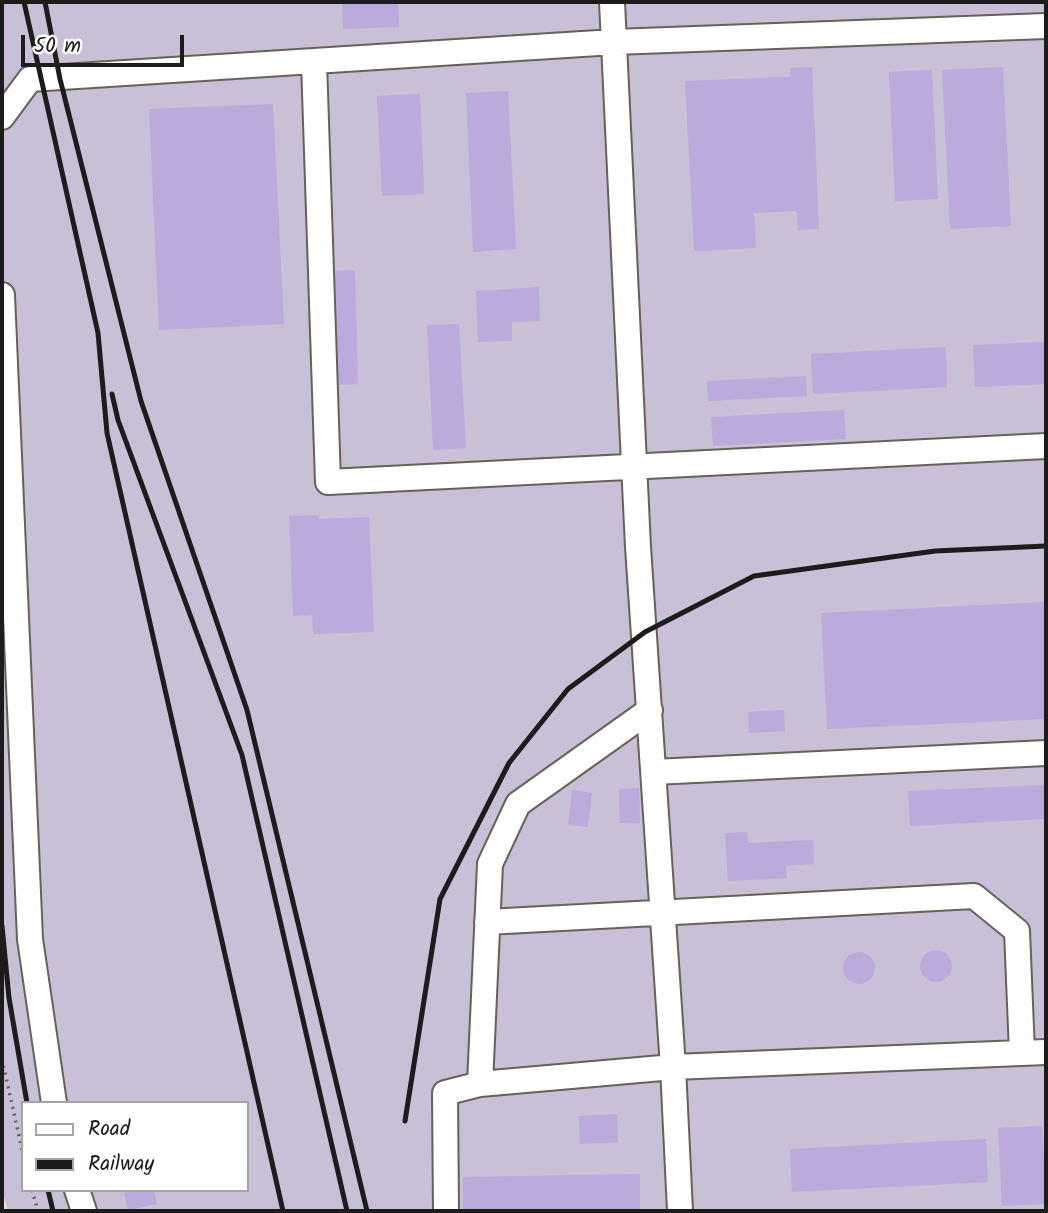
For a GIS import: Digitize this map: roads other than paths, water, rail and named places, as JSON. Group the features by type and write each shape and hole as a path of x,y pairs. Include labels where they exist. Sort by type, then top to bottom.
{"lane":[{"path":"612,2 634,467 680,1211"},
{"path":"2,117 30,79 614,42 1046,26"},
{"path":"314,62 328,482 1046,446"},
{"path":"2,295 30,939 54,1101"},
{"path":"480,1084 490,864 518,804 650,710"},
{"path":"654,772 1046,753"},
{"path":"446,1211 445,1093 480,1084 673,1067 1034,1052 1017,932 974,896 487,922"},
{"path":"78,1192 83,1211"}],"railway":[{"path":"24,2 98,333 107,433 283,1211"},
{"path":"45,2 60,79 141,401 247,710 367,1211"},
{"path":"112,394 118,420 242,755 347,1211"},
{"path":"405,1121 440,899 509,763 568,689 645,632 754,576 935,551 1046,546"},
{"path":"2,926 9,998 27,1101"},
{"path":"48,1192 53,1211"}]}
